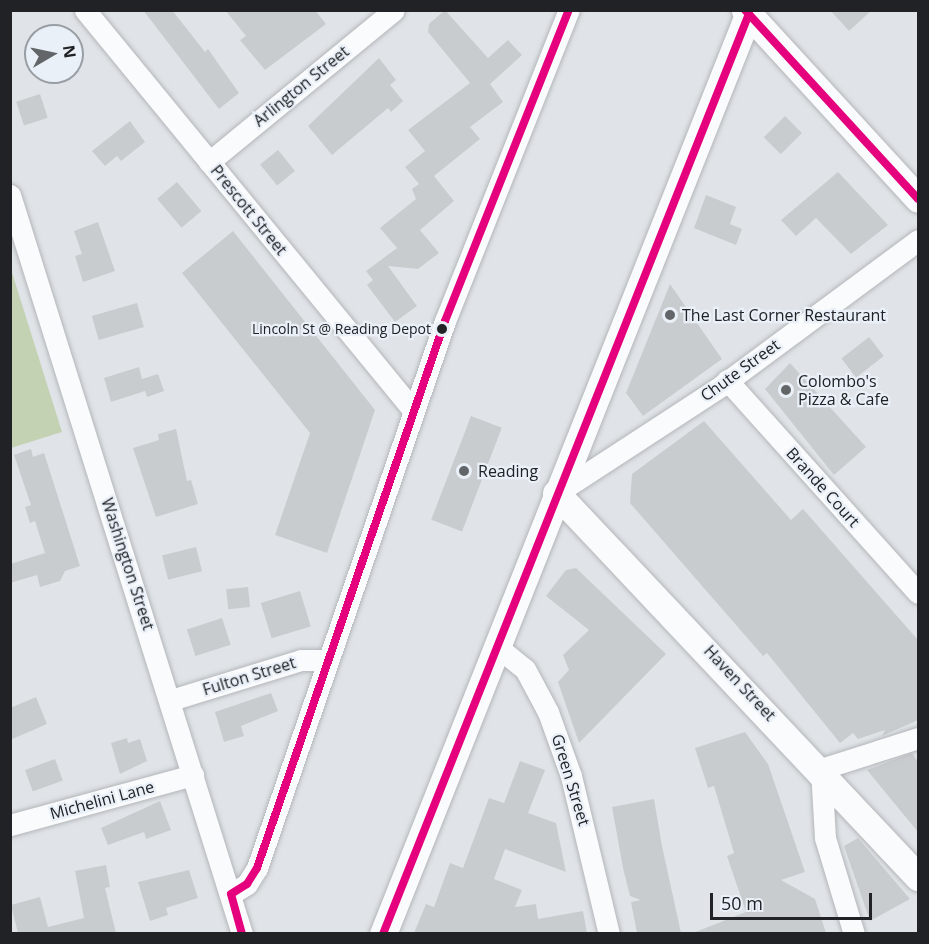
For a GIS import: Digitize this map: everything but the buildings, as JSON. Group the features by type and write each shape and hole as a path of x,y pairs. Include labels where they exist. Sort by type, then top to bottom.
{"street":[{"name":"Prescott Street","path":"85,10 413,410"},
{"name":"Arlington Street","path":"209,162 394,10"},
{"path":"231,894 247,884 257,868 413,410 568,10"},
{"path":"384,933 495,645 748,12 918,199"},
{"name":"Washington Street","path":"10,195 171,700 242,933"},
{"name":"Chute Street","path":"556,493 727,380 918,240"},
{"name":"Brande Court","path":"727,380 918,593"},
{"name":"Haven Street","path":"556,493 821,769 918,877"},
{"name":"Green Street","path":"495,645 530,676 554,727 583,817 609,933"},
{"name":"Fulton Street","path":"171,700 301,660 328,660"},
{"path":"854,933 825,838 821,769 918,738"},
{"name":"Michelini Lane","path":"10,825 193,775"}],"green space":[{"path":"10,266 62,432 11,448 10,448"}],"transit line":[{"path":"242,934 231,894 247,884 257,868 445,321 569,10"},
{"path":"745,10 918,199"},
{"path":"383,934 749,14"}],"place":[{"name":"The Last Corner Restaurant","path":"670,315"},
{"name":"Lincoln St @ Reading Depot","path":"442,329"},
{"name":"Colombo's Pizza & Cafe","path":"786,390"},
{"name":"Reading","path":"464,471"}]}
